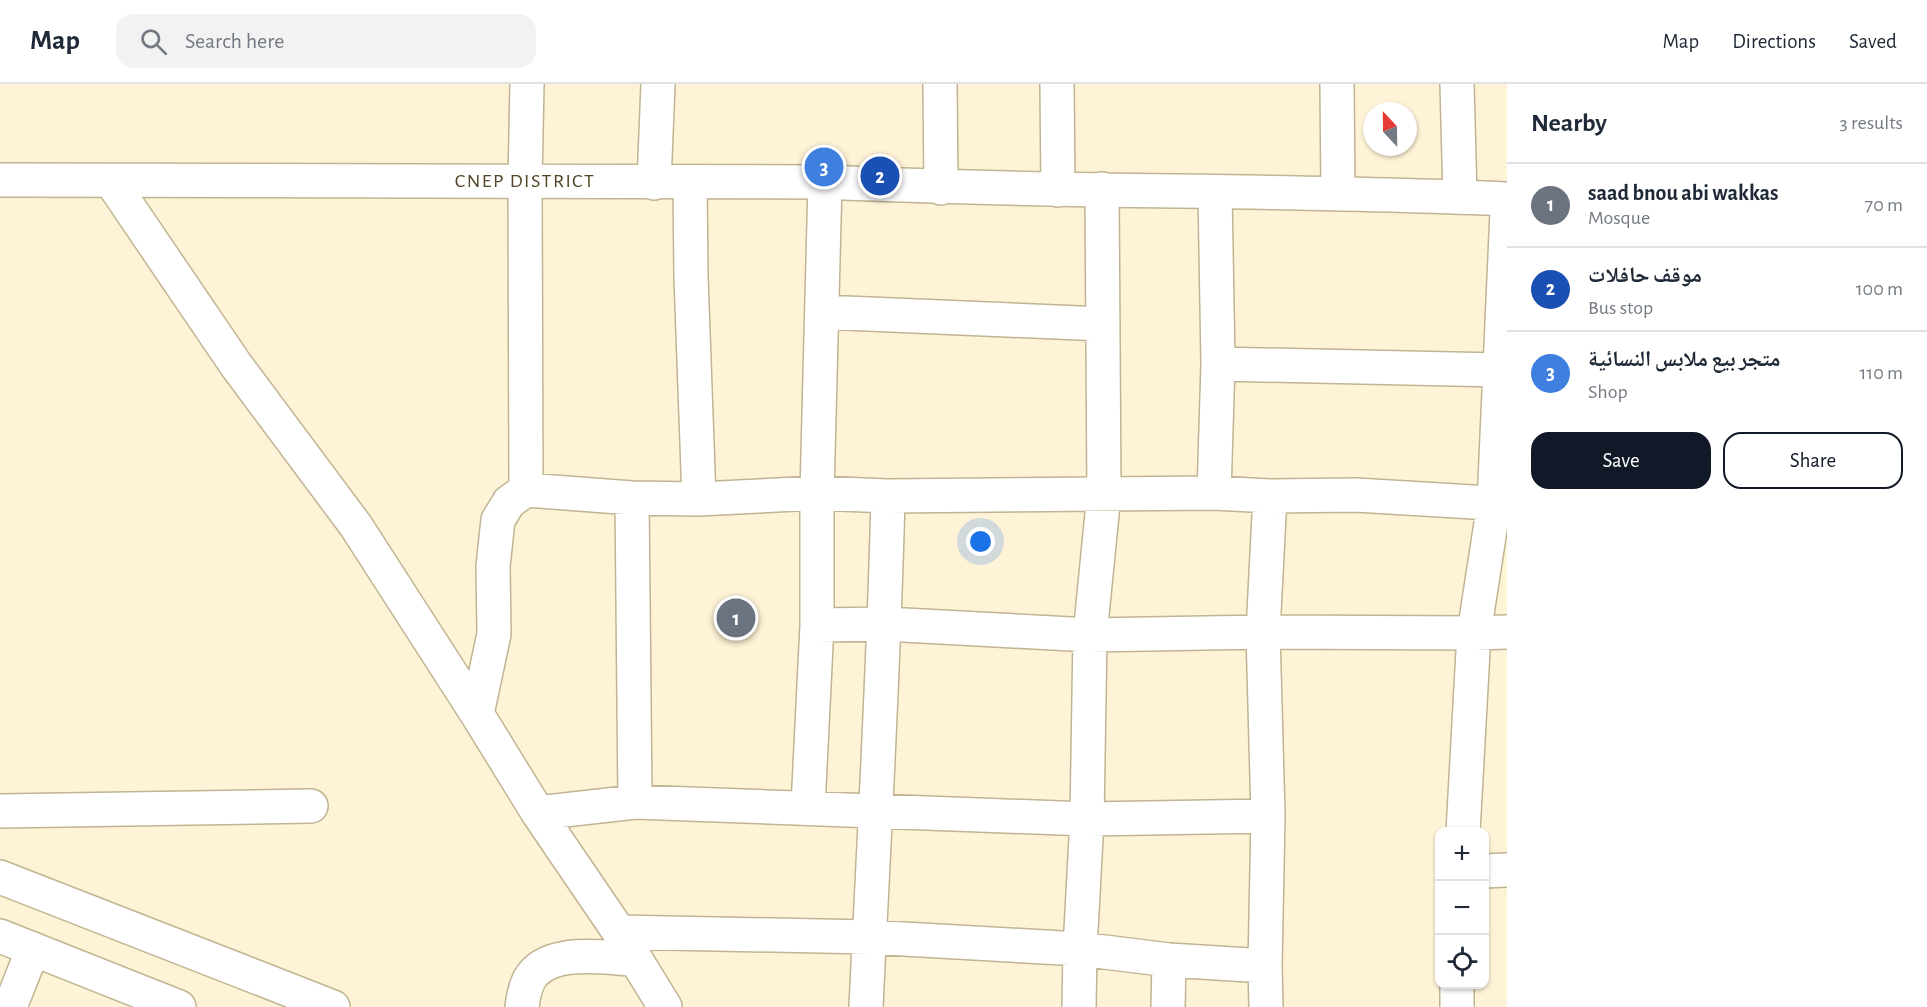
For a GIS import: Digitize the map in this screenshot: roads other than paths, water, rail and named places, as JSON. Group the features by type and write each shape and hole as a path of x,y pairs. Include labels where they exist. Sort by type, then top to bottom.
{"street":[{"path":"526,490 527,84"},
{"path":"654,183 658,84"},
{"path":"940,84 941,188"},
{"path":"1057,84 1058,190"},
{"path":"1337,84 1338,193"},
{"path":"1457,84 1460,197"},
{"path":"0,180 825,182 941,188 1338,193 1507,199"},
{"path":"111,181 236,365 356,526 538,813 665,1007"},
{"path":"807,807 817,625 825,182"},
{"path":"690,183 699,499"},
{"path":"1079,1007 1087,819 1090,635 1104,494 1102,189"},
{"path":"1214,493 1218,364 1215,192"},
{"path":"1463,827 1474,633 1500,504 1499,370 1507,212"},
{"path":"822,312 1103,324"},
{"path":"1218,364 1499,370"},
{"path":"477,714 494,634 493,566 498,519 509,502 526,490 632,498 699,499 818,493 888,496 1214,493 1270,496 1356,495 1500,504"},
{"path":"866,1007 885,624 888,496"},
{"path":"1266,1007 1268,816 1263,632 1270,496"},
{"path":"632,498 635,802"},
{"path":"817,625 885,624 1090,635 1507,632"},
{"path":"538,813 635,802 1087,819 1268,816"},
{"path":"0,811 311,806"},
{"path":"1489,871 1507,870"},
{"path":"0,877 333,1007"},
{"path":"0,936 179,1007"},
{"path":"522,1007 529,980 538,969 554,960 627,946 869,937 1080,950 1169,960 1265,966"},
{"path":"10,1007 33,949"},
{"path":"1168,1007 1169,960"},
{"path":"1457,989 1457,1007"}],"place":[{"name":"متجر بيع ملابس النسائية","path":"824,167"},
{"name":"موقف حافلات","path":"880,176"},
{"name":"saad bnou abi wakkas","path":"736,618"}],"district":[{"name":"CNEP DISTRICT","path":"525,181"}]}
